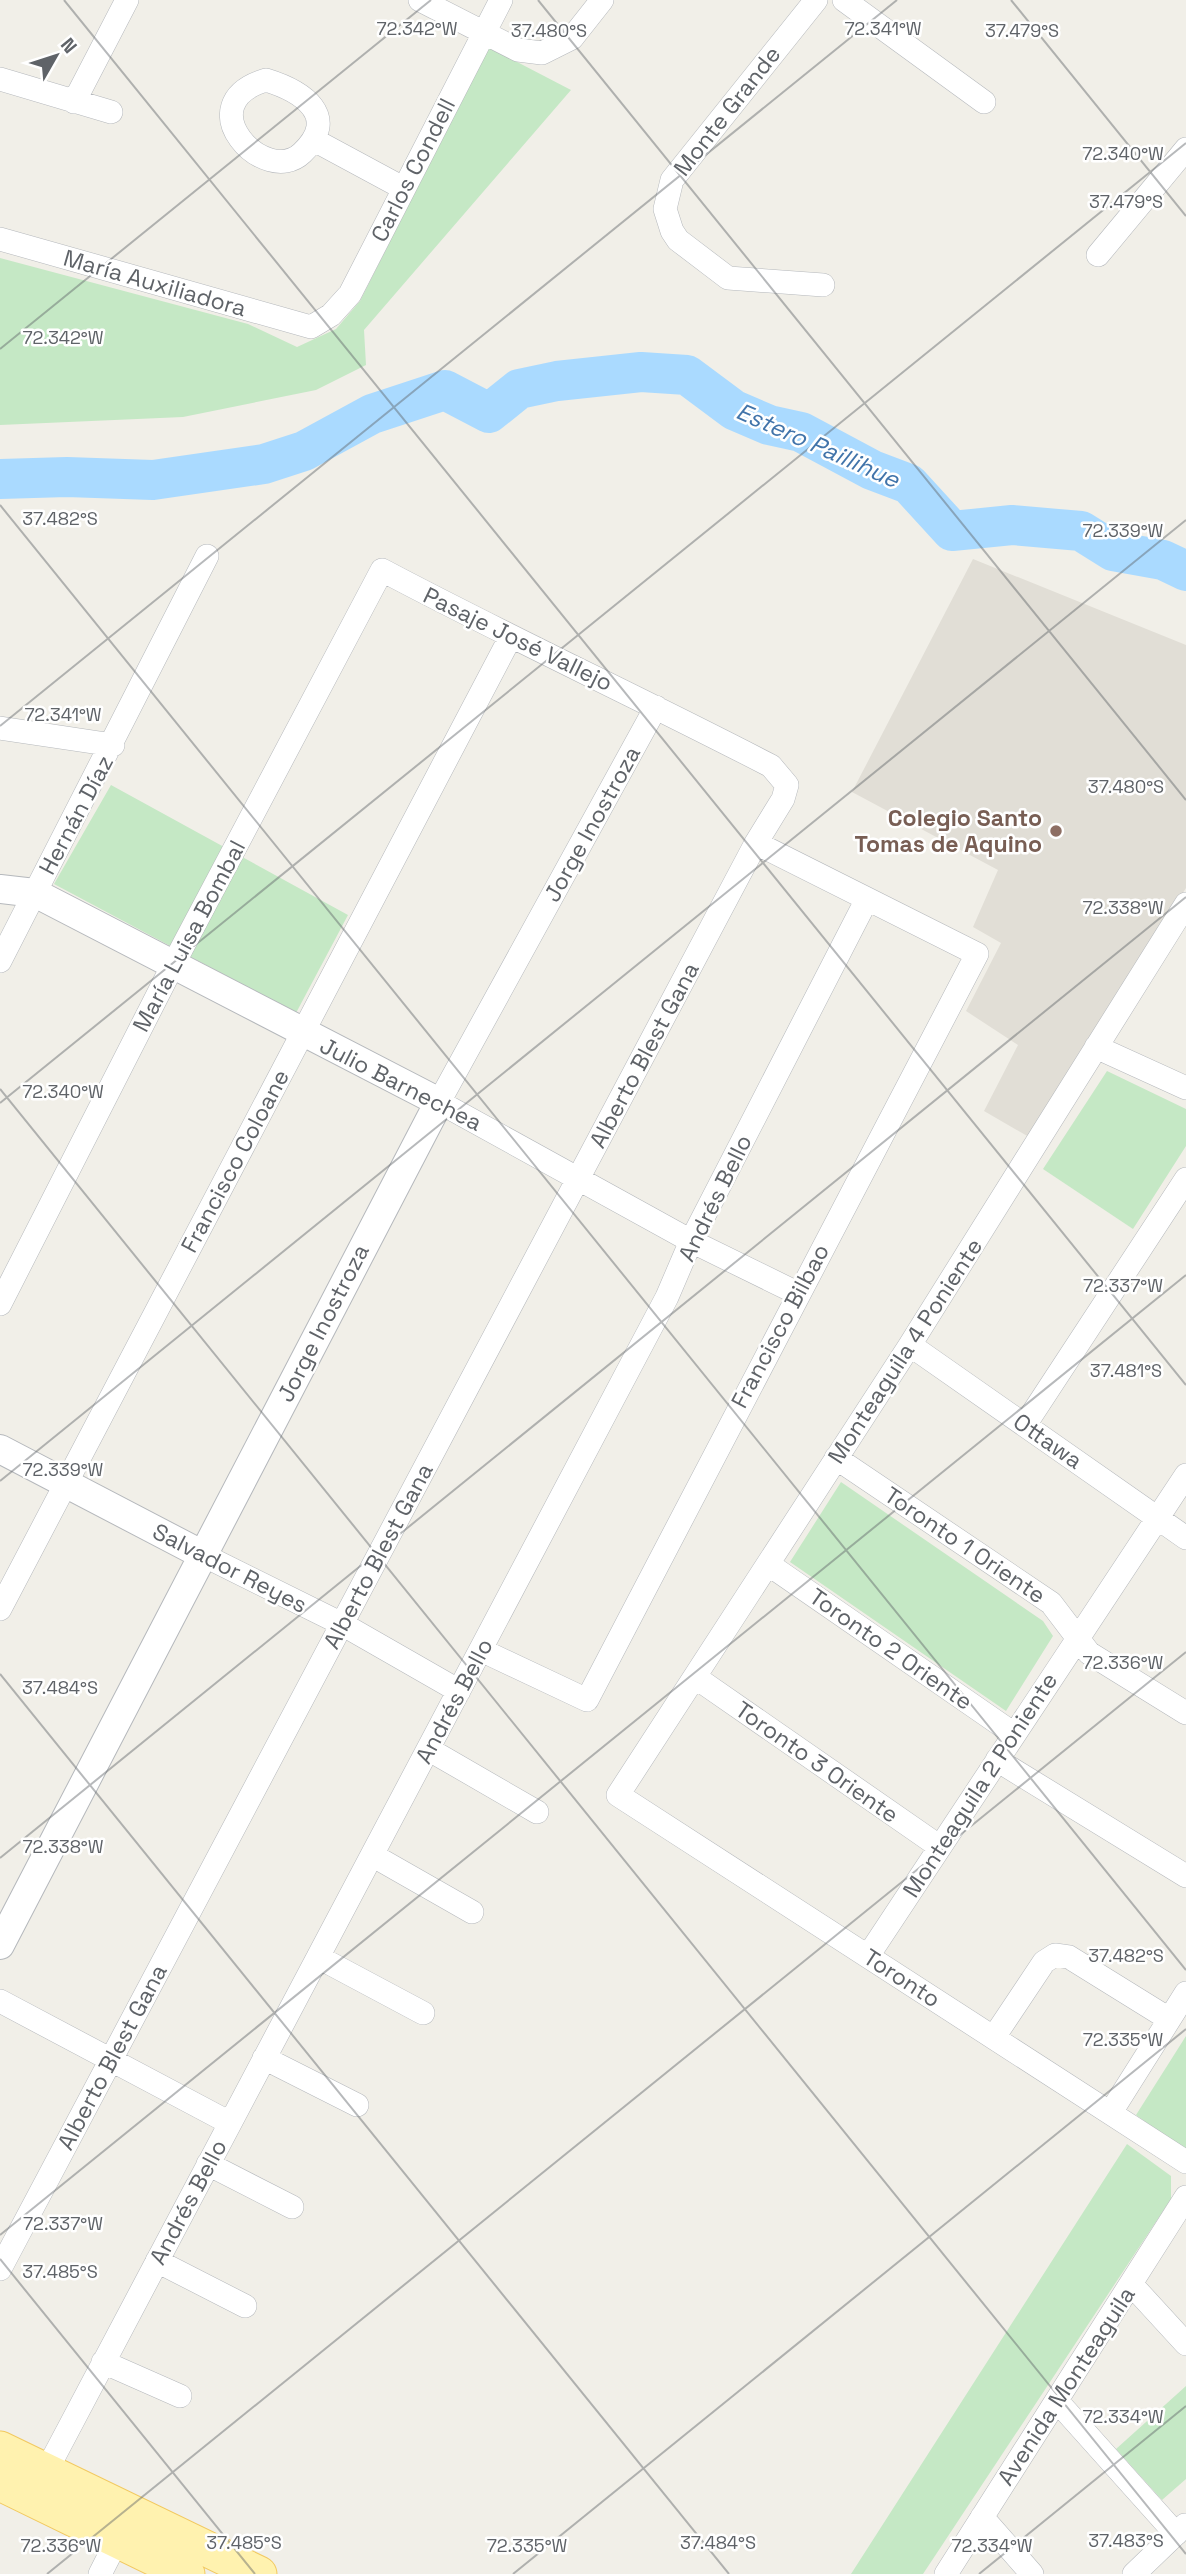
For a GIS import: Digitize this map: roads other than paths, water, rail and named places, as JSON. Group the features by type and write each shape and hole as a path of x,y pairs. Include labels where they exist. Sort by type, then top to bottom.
{"main road":[{"path":"0,2449 39,2485 124,2526 259,2574"},
{"path":"0,2483 39,2485"},
{"path":"124,2526 187,2574"}],"street":[{"path":"74,102 127,0"},
{"path":"420,0 519,50 542,53 554,50 572,38 603,0"},
{"name":"Carlos Condell","path":"311,327 331,316 350,294 402,188 501,0"},
{"name":"Monte Grande","path":"816,0 672,180 666,209 678,240 728,278 823,285"},
{"path":"844,0 984,102"},
{"path":"0,79 111,112"},
{"path":"314,140 402,188"},
{"path":"1098,255 1186,149"},
{"name":"María Auxiliadora","path":"0,239 311,327"},
{"name":"Hernán Díaz","path":"0,961 113,745 207,556"},
{"name":"Pasaje José Vallejo","path":"382,570 510,638 656,707 771,766 787,785 783,799 756,843"},
{"name":"María Luisa Bombal","path":"0,1304 174,963 382,570"},
{"name":"Francisco Coloane","path":"0,1609 510,638"},
{"name":"Jorge Inostroza","path":"0,1945 439,1101 656,707"},
{"path":"0,728 113,745"},
{"path":"756,843 867,899"},
{"name":"Alberto Blest Gana","path":"0,2268 756,843"},
{"name":"Julio Barnechea","path":"0,889 35,893 174,963 302,1033 439,1101 691,1241 797,1293"},
{"name":"Francisco Bilbao","path":"481,1650 587,1700 797,1293 977,954 867,899"},
{"name":"Andrés Bello","path":"39,2485 667,1297 691,1241 867,899"},
{"name":"Monteaguila 4 Poniente","path":"618,1795 910,1345 1186,904"},
{"path":"1096,1047 1186,1088"},
{"path":"1025,1425 1186,1179"},
{"name":"Ottawa","path":"910,1345 1186,1538"},
{"name":"Salvador Reyes","path":"0,1448 65,1485 342,1624 459,1691"},
{"name":"Toronto 1 Oriente","path":"836,1458 1051,1604 1089,1653 1186,1713"},
{"name":"Monteaguila 2 Poniente","path":"868,1956 1186,1475"},
{"name":"Toronto 2 Oriente","path":"768,1564 1014,1734"},
{"name":"Toronto 3 Oriente","path":"695,1677 940,1847"},
{"path":"428,1749 537,1812"},
{"path":"997,1760 1186,1876"},
{"name":"Toronto","path":"618,1795 1186,2161"},
{"path":"372,1855 472,1912"},
{"path":"993,2037 1044,1962 1055,1955 1069,1957 1169,2019"},
{"path":"318,1957 423,2012"},
{"path":"1111,2112 1186,1993"},
{"path":"0,2001 230,2123"},
{"path":"264,2058 357,2105"},
{"path":"208,2164 292,2207"},
{"name":"Avenida Monteaguila","path":"946,2574 1186,2197"},
{"path":"157,2261 245,2306"},
{"path":"1131,2284 1186,2344"},
{"path":"103,2362 180,2396"},
{"path":"1057,2401 1181,2529 1134,2574"},
{"path":"982,2517 1032,2574"},
{"path":"100,2574 124,2526"}],"waterway":[{"name":"Estero Paillihue","path":"0,479 67,477 153,480 264,464 304,451 372,414 445,390 489,413 519,389 557,381 641,372 687,375 734,410 769,425 801,432 872,470 909,484 952,531 1012,525 1081,531 1113,551 1163,560 1186,571"}],"place":[{"name":"Colegio Santo Tomas de Aquino","path":"1056,831"}]}
